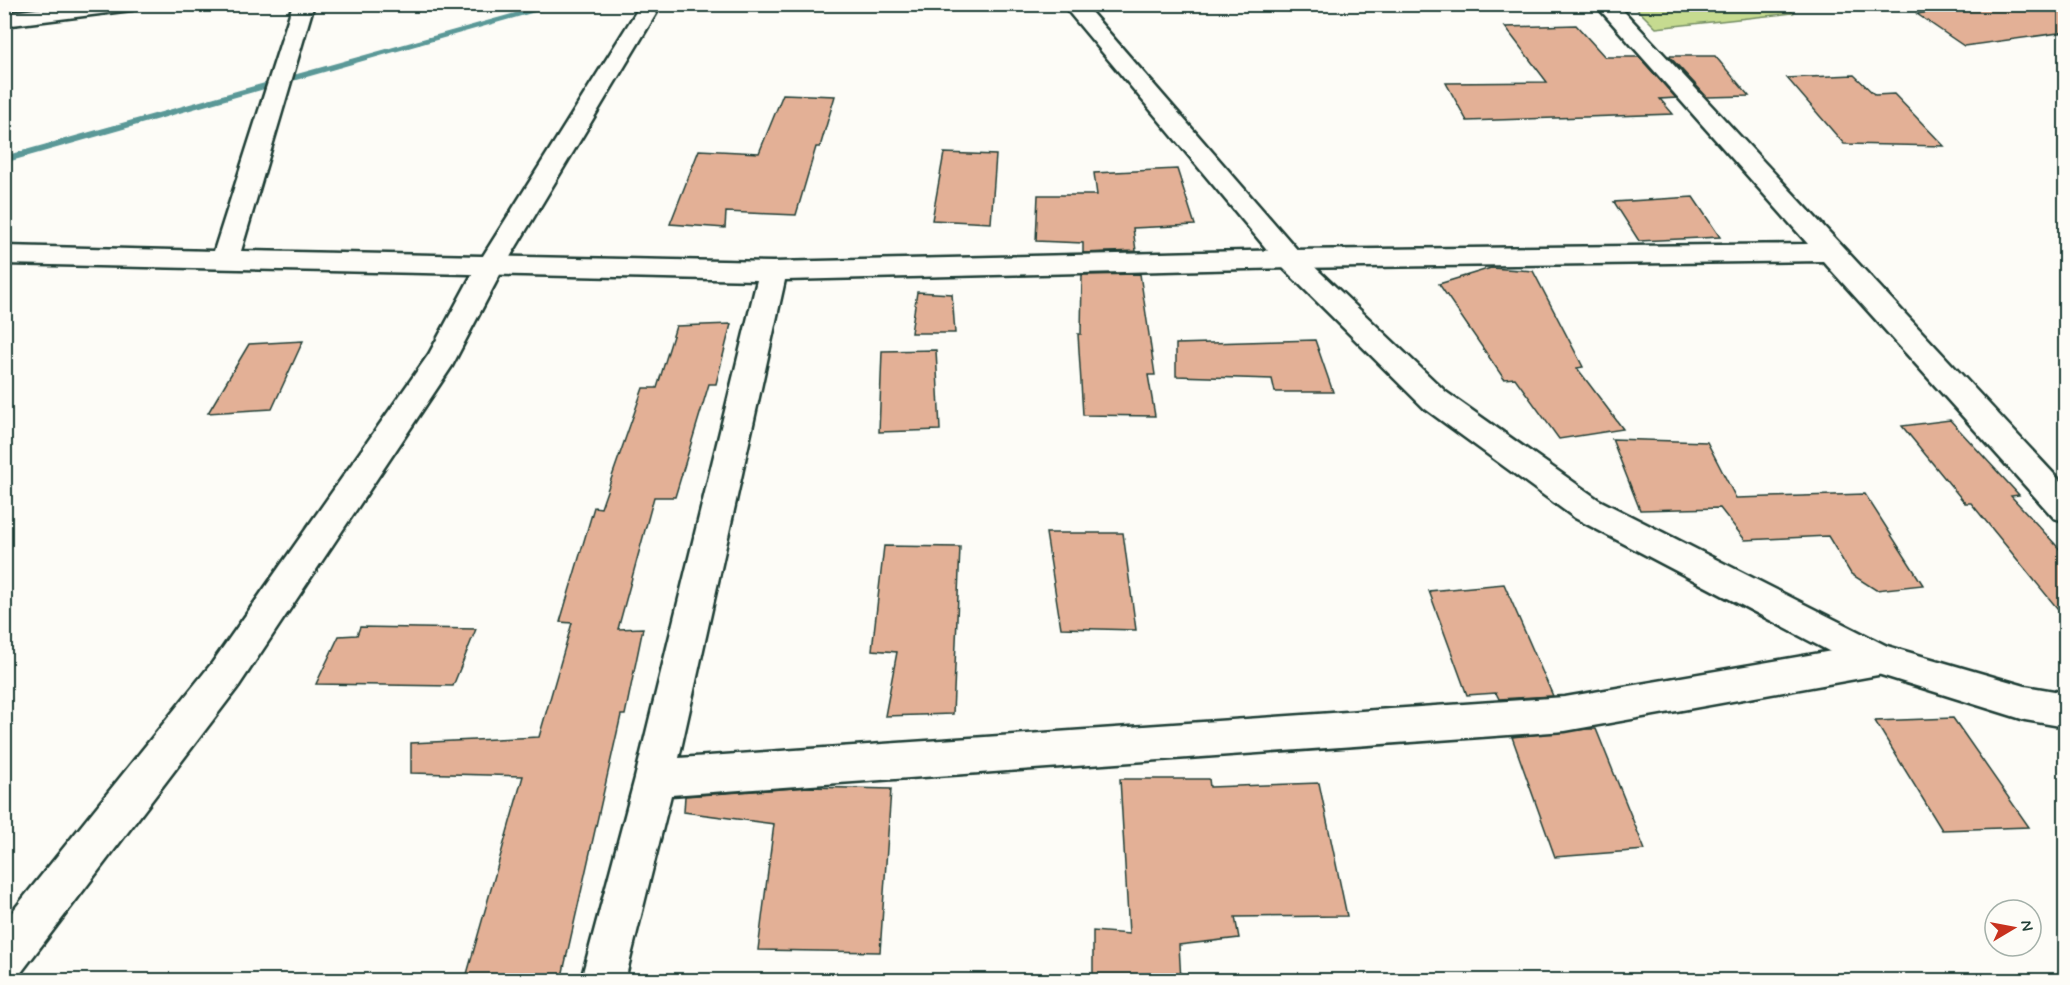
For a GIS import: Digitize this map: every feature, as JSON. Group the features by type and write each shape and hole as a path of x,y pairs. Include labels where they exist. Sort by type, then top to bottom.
{"street":[{"path":"4,20 132,4"},
{"path":"225,258 304,4"},
{"path":"4,958 225,675 441,359 490,267 652,4"},
{"path":"1072,4 1290,259 1435,400 1587,509 1760,600 1878,658 2025,703 2066,710"},
{"path":"1605,4 2066,509"},
{"path":"4,255 225,258 490,267 773,271 1290,259 1830,252"},
{"path":"603,981 655,778 773,271"},
{"path":"655,778 1565,714 1878,658"}],"green space":[{"path":"1633,5 1785,5 1793,13 1656,28"}],"building":[{"path":"1981,4 2066,4 2066,32 1964,46 1917,14"},
{"path":"1576,25 1605,57 1639,57 1676,98 1660,99 1673,114 1467,121 1446,83 1547,82 1505,27"},
{"path":"1669,56 1715,56 1749,96 1707,97"},
{"path":"1854,75 1875,95 1894,94 1944,146 1844,144 1787,78"},
{"path":"783,94 835,96 820,147 816,147 796,215 726,212 725,228 670,224 699,150 759,153"},
{"path":"944,153 996,155 991,223 932,220"},
{"path":"1177,169 1195,225 1133,228 1136,251 1083,253 1083,243 1036,241 1038,195 1097,195 1094,173"},
{"path":"1693,197 1720,237 1639,241 1614,202"},
{"path":"1491,268 1533,271 1583,367 1577,368 1623,429 1559,439 1515,378 1504,379 1439,284"},
{"path":"1140,274 1155,375 1148,375 1155,416 1083,415 1078,334 1081,334 1082,275"},
{"path":"917,292 952,294 955,333 911,333"},
{"path":"731,324 716,384 709,384 675,497 654,497 618,629 643,628 625,715 621,715 561,981 465,981 523,776 411,773 411,743 539,737 572,623 560,622 594,507 601,508 643,388 657,388 676,326"},
{"path":"1315,340 1333,392 1275,392 1272,379 1176,376 1176,344"},
{"path":"303,341 272,409 208,413 249,344"},
{"path":"936,350 940,430 879,432 882,351"},
{"path":"1950,420 2019,495 2011,496 2066,556 2066,619 1971,503 1965,503 1902,426"},
{"path":"1612,439 1707,442 1736,498 1865,494 1923,585 1876,590 1851,574 1828,536 1745,540 1720,508 1640,510"},
{"path":"1046,533 1123,533 1136,630 1061,628"},
{"path":"884,546 960,547 953,714 885,716 897,652 872,650"},
{"path":"1504,584 1553,696 1499,699 1496,693 1467,695 1429,591"},
{"path":"360,627 476,629 453,686 316,684 339,636 357,635"},
{"path":"1953,718 2029,827 1942,830 1875,721"},
{"path":"1596,729 1645,850 1555,857 1512,737"},
{"path":"1120,779 1209,779 1210,787 1319,783 1347,916 1235,917 1239,938 1179,945 1181,981 1093,981 1093,931 1129,934"},
{"path":"808,787 891,789 880,952 758,950 774,824 684,812 685,796"}],"waterway":[{"path":"4,160 559,4"}]}
